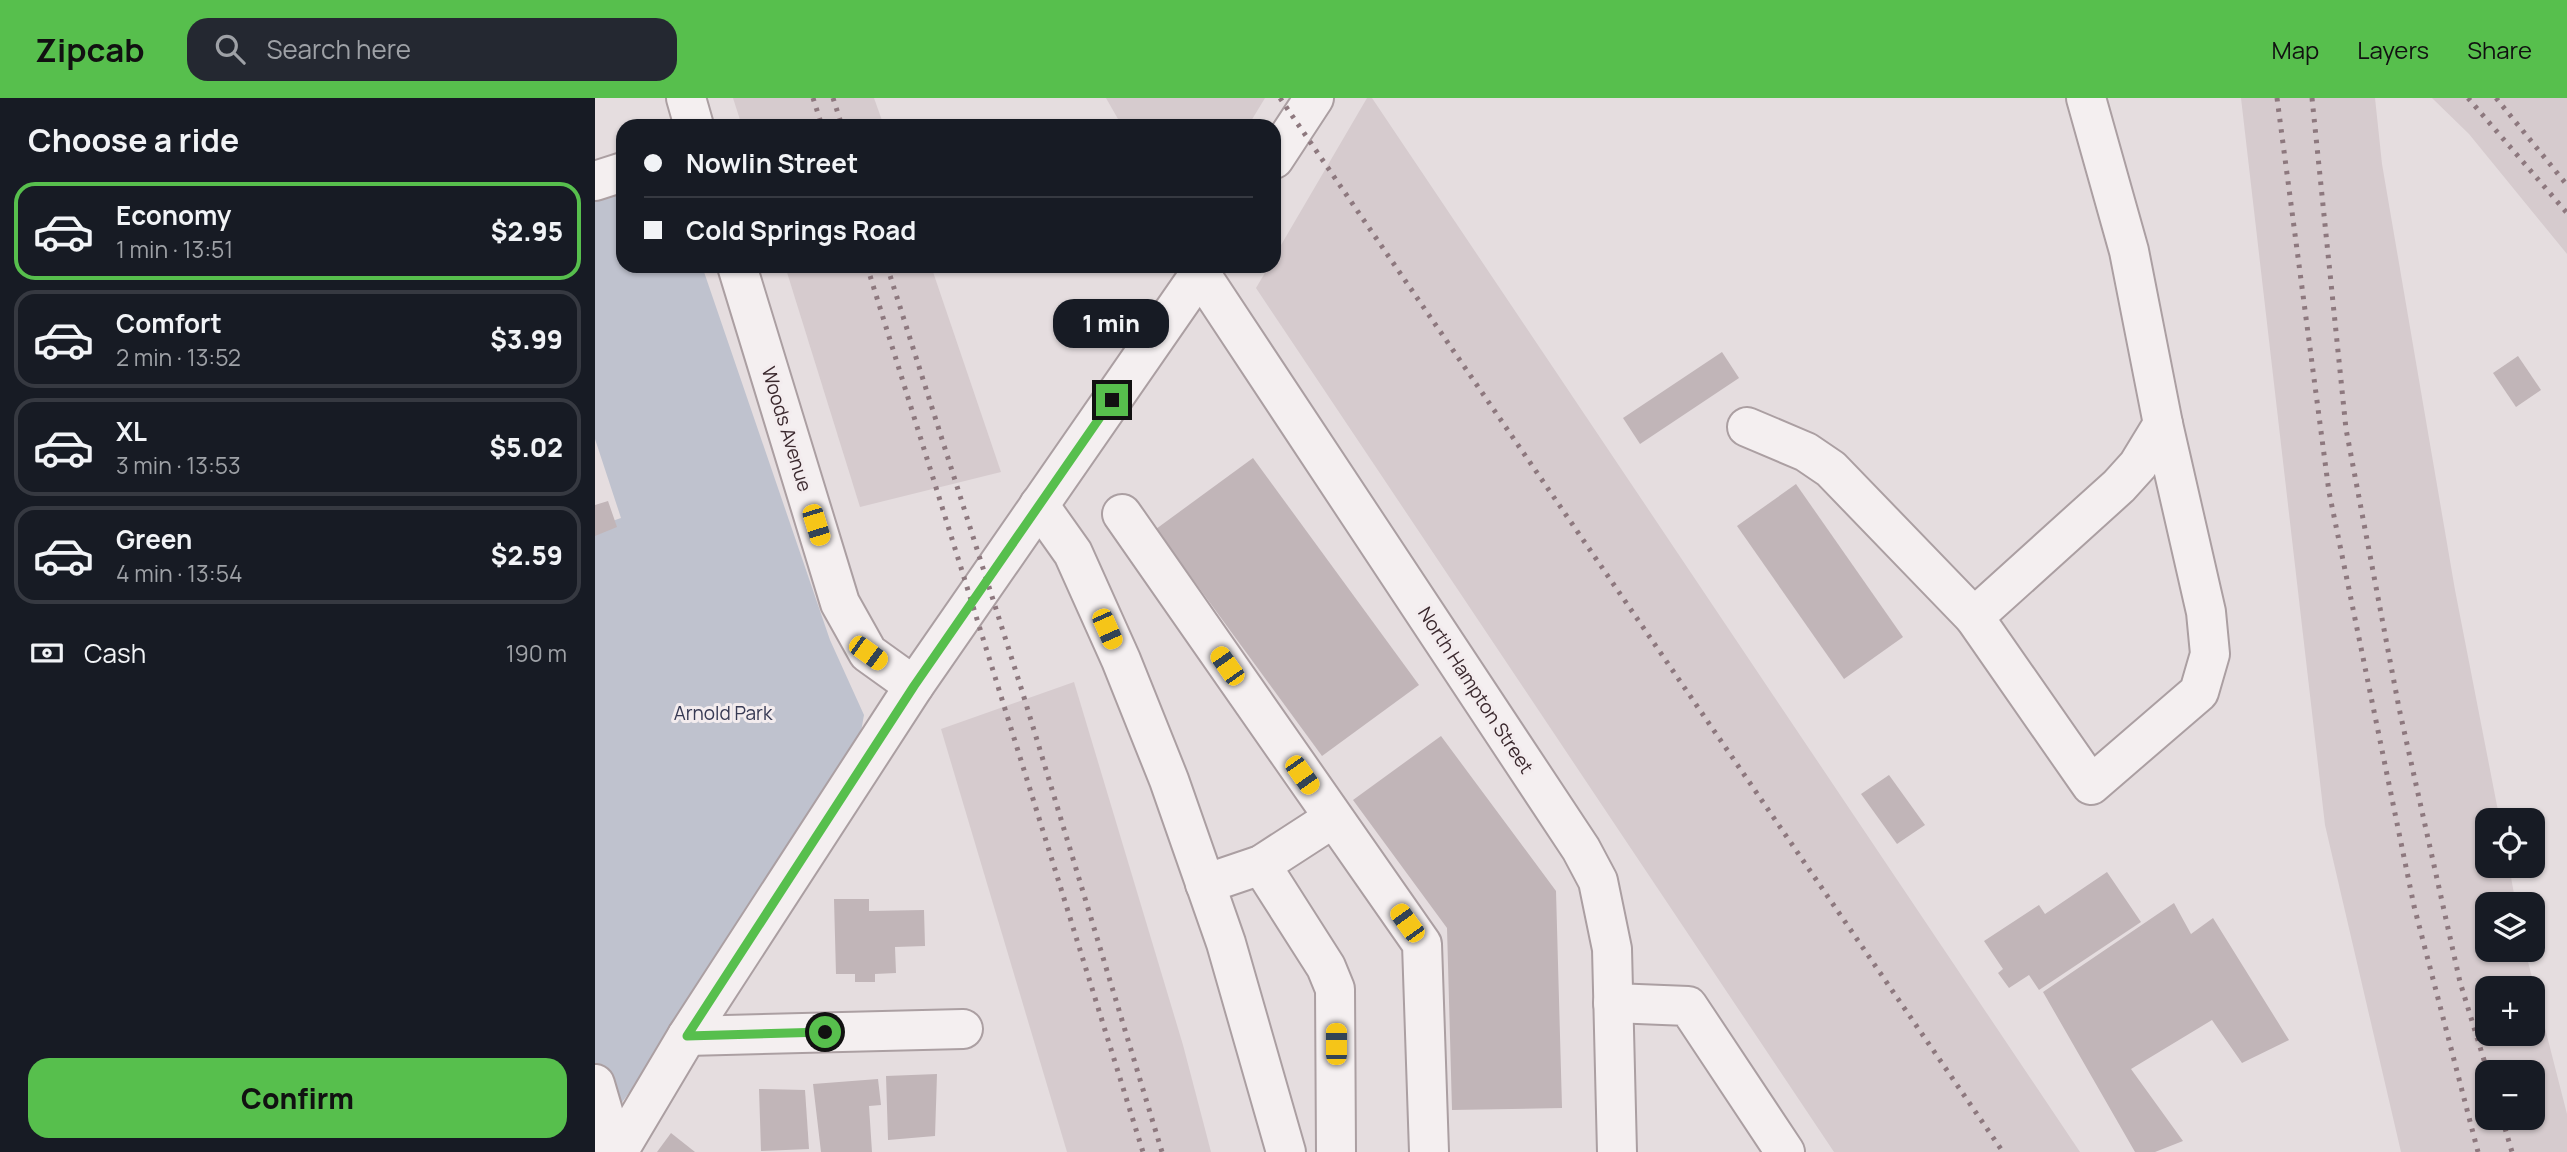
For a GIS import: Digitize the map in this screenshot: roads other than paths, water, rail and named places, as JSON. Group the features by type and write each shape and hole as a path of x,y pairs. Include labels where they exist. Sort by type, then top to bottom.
{"street":[{"path":"686,98 692,119"},
{"path":"1281,148 1314,98"},
{"path":"1747,427 1806,452 1831,469 1974,617 2091,785 2199,692 2210,654 2206,612 2163,424 2129,251 2086,98"},
{"path":"595,181 616,174"},
{"name":"Woods Avenue","path":"739,273 840,603 868,653 914,686"},
{"path":"616,1152 687,1036 914,686 1199,273"},
{"name":"North Hampton Street","path":"1205,273 1581,849 1598,881 1612,949 1617,1152"},
{"path":"1974,617 2119,486 2138,465 2163,424"},
{"path":"1039,505 1073,552 1121,660 1169,780 1226,943 1286,1152"},
{"path":"1122,514 1332,819 1422,944 1429,1152"},
{"path":"1205,884 1261,865 1332,819"},
{"path":"1261,865 1326,967 1335,989 1336,1152"},
{"path":"1613,1003 1688,1006 1785,1152"},
{"path":"687,1036 964,1029"},
{"path":"595,1084 616,1152"}],"railway":[{"path":"813,98 820,119"},
{"path":"833,98 840,119"},
{"path":"1280,98 2003,1152"},
{"path":"2277,98 2329,492 2414,906 2478,1152"},
{"path":"2312,98 2346,429 2399,708 2460,982 2484,1060"},
{"path":"2468,98 2567,213"},
{"path":"2496,98 2567,185"},
{"path":"869,273 1143,1152"},
{"path":"889,273 1023,694 1162,1152"},
{"path":"2506,1130 2512,1152"}],"park label":[{"name":"Arnold Park","path":"723,713"}]}
